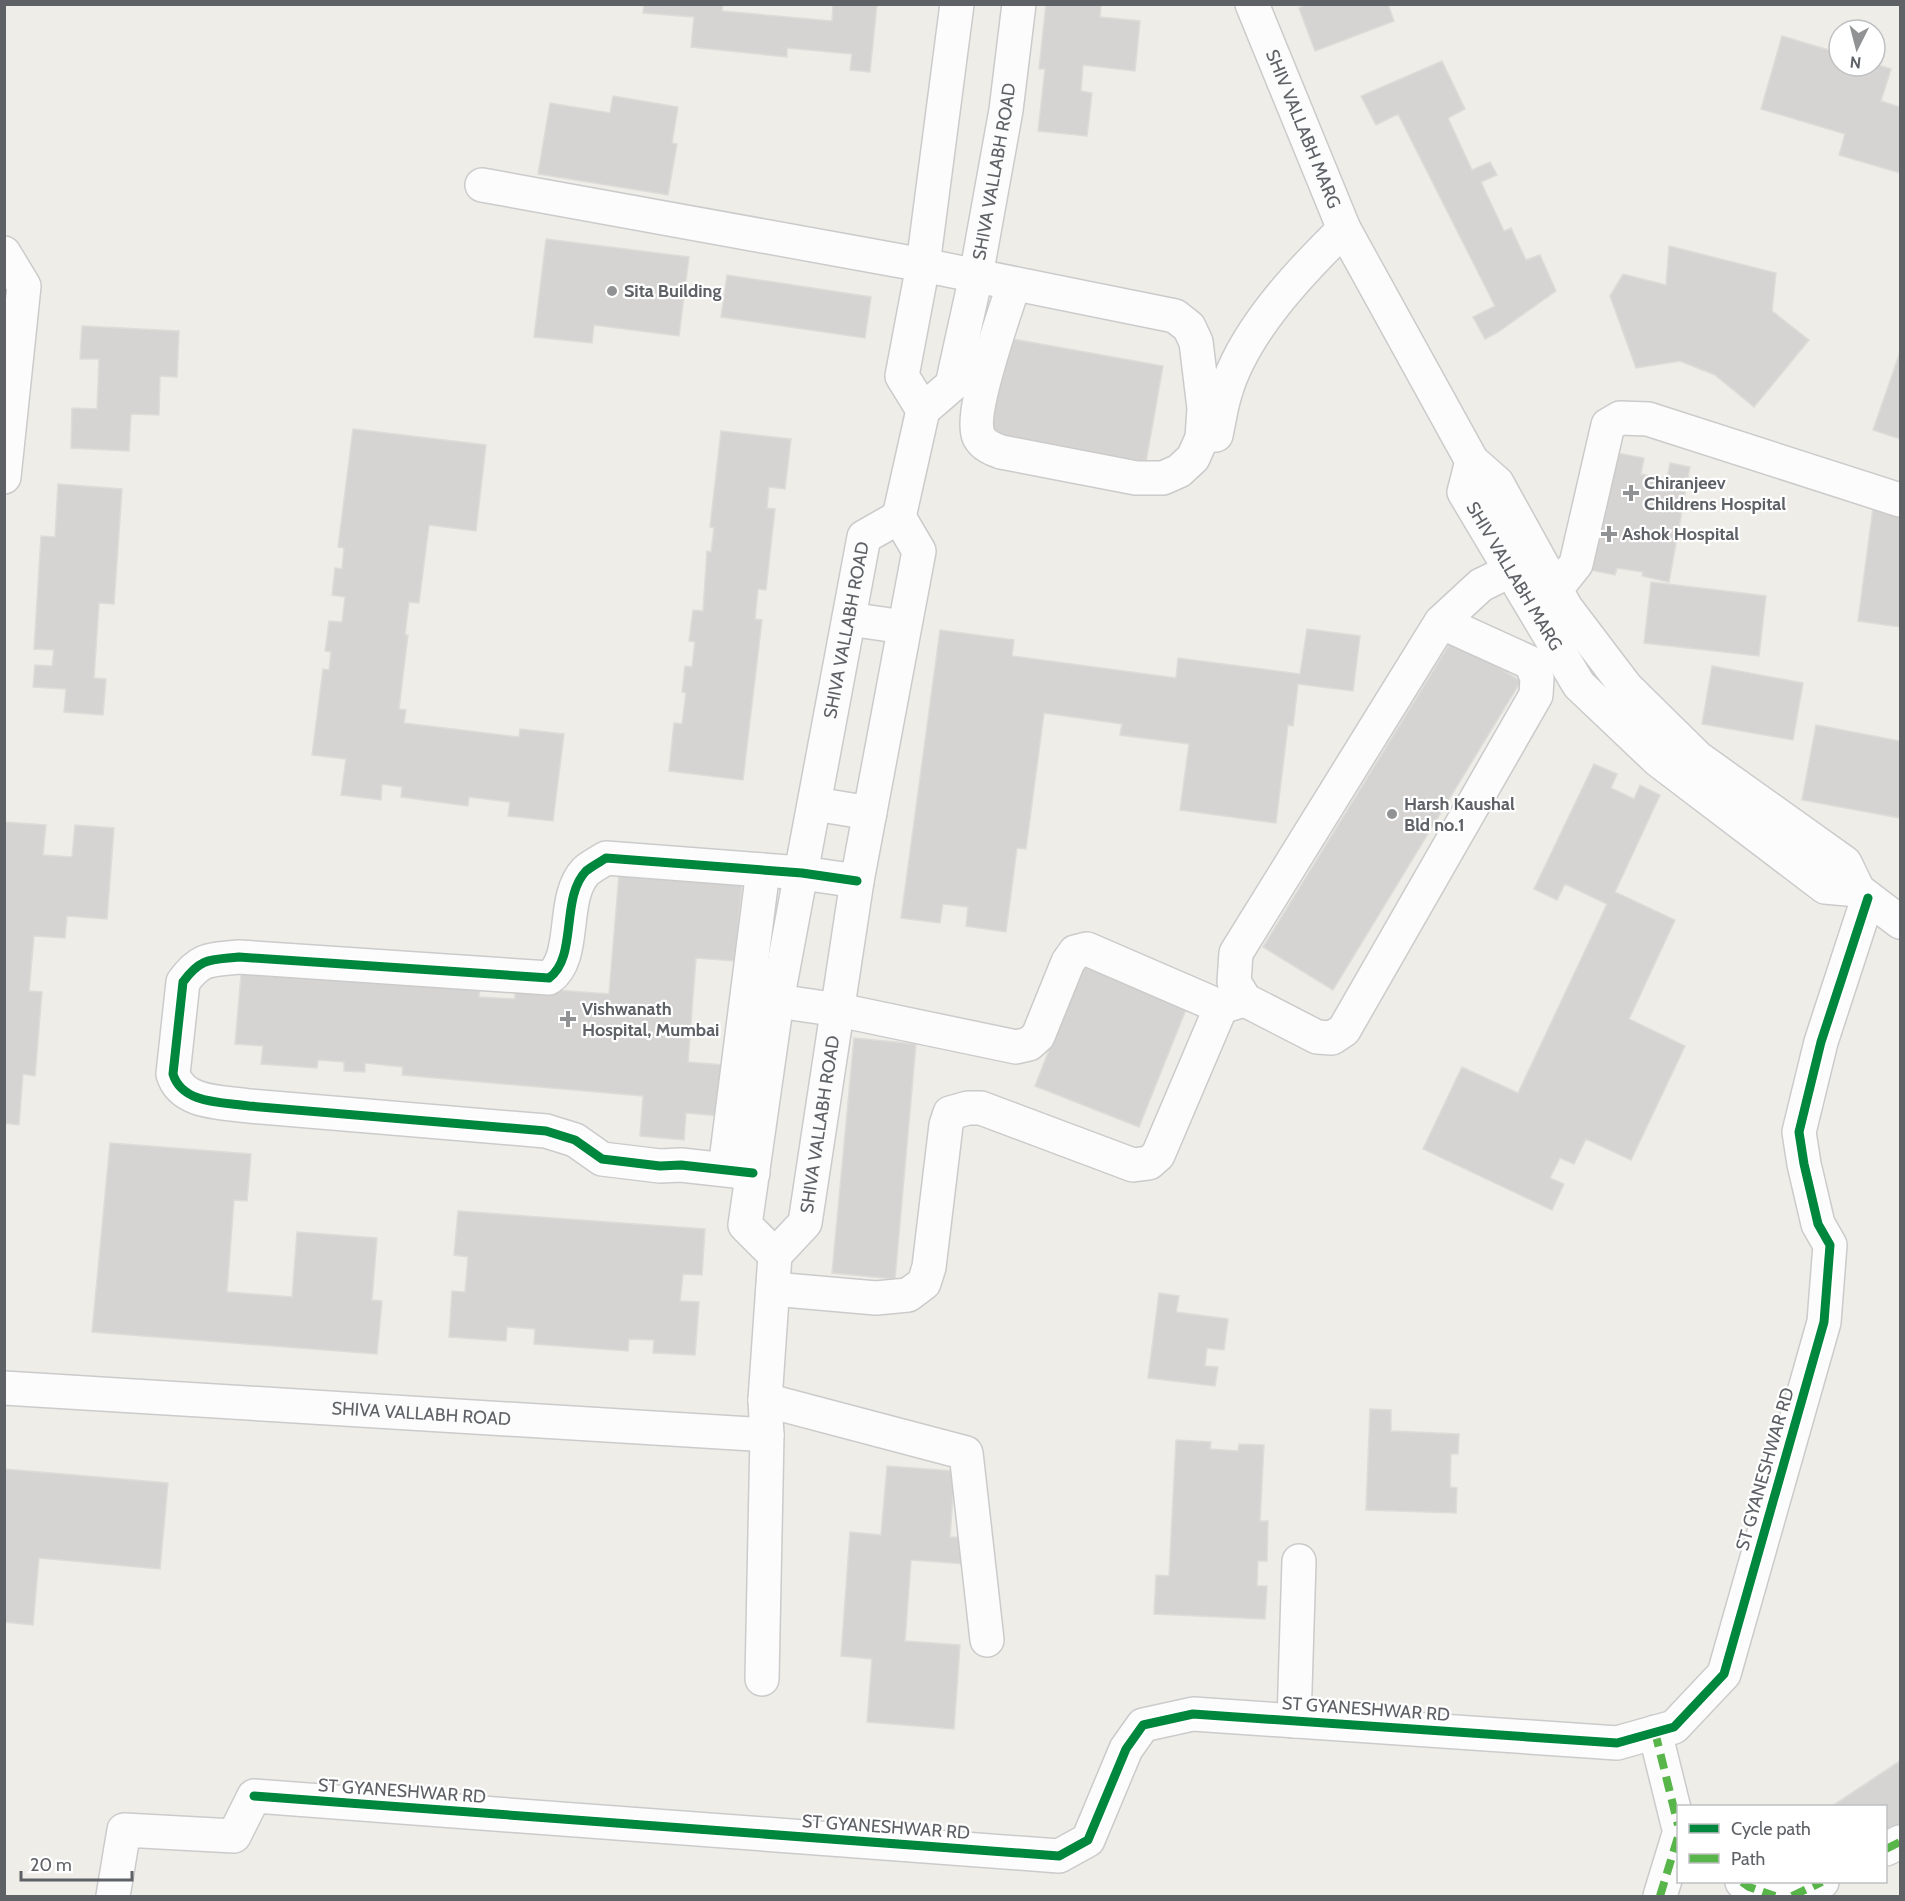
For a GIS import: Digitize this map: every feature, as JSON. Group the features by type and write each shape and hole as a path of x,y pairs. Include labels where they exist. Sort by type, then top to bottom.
{"street":[{"path":"899,517 923,410 902,376 923,265 957,4"},
{"name":"SHIVA VALLABH ROAD","path":"923,410 952,385 976,276 1006,110 1019,4"},
{"name":"SHIV VALLABH MARG","path":"1252,4 1344,229 1472,461 1464,492 1579,685 1658,760 1825,886 1863,894"},
{"path":"482,185 923,265 1175,316 1189,327 1196,342 1199,364 1204,408 1203,428 1202,438 1193,458 1179,471 1163,478 1136,478 1001,452 987,447 979,436 979,402 1014,284"},
{"path":"1214,444 1225,393 1249,340 1309,263 1344,229"},
{"path":"4,253 24,286 4,477"},
{"path":"1556,590 1576,564 1608,425 1620,418 1648,419 1900,500"},
{"path":"1472,461 1497,483 1566,608 1634,695 1698,758 1845,863 1863,894 1900,922"},
{"name":"SHIVA VALLABH ROAD","path":"899,517 919,551 857,881 805,1223 775,1255 745,1225 739,1171 777,1001 849,619 864,537 899,517"},
{"path":"773,1289 876,1298 908,1295 924,1282 929,1267 946,1125 950,1113 968,1108 981,1108 1133,1165 1149,1162 1158,1155 1233,1003 1236,953 1441,622 1481,585 1510,571"},
{"path":"849,619 904,627"},
{"path":"777,1001 838,1010 1016,1047 1029,1044 1038,1036 1068,962 1075,952 1087,949 1317,1037 1332,1038 1344,1030 1536,695 1538,678 1531,663 1441,622"},
{"path":"815,804 870,813"},
{"path":"763,870 739,1171 681,1165 660,1166 602,1159 575,1140 546,1131 249,1106 206,1100 189,1095 176,1084 172,1074 183,981 192,969 204,962 239,957 549,978 557,972 562,958 576,888 586,871 606,858 763,870 802,873 857,881"},
{"name":"ST GYANESHWAR RD","path":"113,1896 124,1830 234,1836 254,1796 1059,1856 1088,1840 1126,1749 1143,1725 1193,1714 1617,1743 1674,1727 1724,1674 1824,1322 1830,1245 1818,1224 1799,1132 1821,1042 1863,894"},
{"path":"762,1678 767,1435 765,1400 775,1255"},
{"name":"SHIVA VALLABH ROAD","path":"4,1388 767,1435"},
{"path":"765,1400 966,1453 987,1640"},
{"path":"1294,1721 1299,1561"},
{"path":"1655,1732 1677,1821"},
{"path":"1660,1896 1677,1840"},
{"path":"1744,1883 1749,1887 1775,1896"},
{"path":"1792,1896 1818,1883"}],"building":[{"path":"644,4 723,4 722,11 832,21 833,4 877,4 870,72 850,70 852,54 787,48 787,57 691,47 694,17 643,13"},
{"path":"1046,4 1101,4 1100,17 1140,21 1135,71 1083,65 1081,91 1092,93 1087,136 1038,131 1045,69 1039,69"},
{"path":"1307,4 1388,4 1394,21 1315,51 1299,8"},
{"path":"1782,36 1827,49 1827,78 1887,78 1887,68 1891,69 1881,101 1900,107 1900,173 1839,155 1845,134 1761,109"},
{"path":"1442,61 1465,109 1448,118 1472,170 1490,162 1497,175 1481,182 1504,231 1511,228 1526,260 1540,255 1556,291 1485,339 1473,317 1495,306 1398,114 1376,125 1361,96"},
{"path":"613,96 678,107 672,143 677,144 668,195 538,174 550,103 610,113"},
{"name":"Sita Building","path":"546,239 689,257 679,336 594,325 592,343 534,337"},
{"path":"1669,246 1776,273 1772,311 1809,340 1754,407 1715,375 1680,361 1636,368 1610,296 1623,274 1666,285"},
{"path":"727,275 871,297 865,338 721,317"},
{"path":"82,326 179,331 177,377 160,376 159,415 131,414 129,451 71,448 72,408 97,409 99,359 80,359"},
{"path":"1007,338 1163,366 1146,462 990,434"},
{"path":"1900,352 1900,439 1873,430"},
{"path":"353,429 486,445 476,531 429,525 419,603 409,602 405,635 408,635 399,709 406,710 404,723 519,737 520,729 564,734 553,821 508,816 510,802 469,797 468,806 401,797 402,787 382,784 381,800 341,795 346,759 312,755 323,669 329,670 331,652 325,651 329,621 342,622 345,597 332,595 335,568 342,569 344,548 338,547"},
{"path":"721,431 791,439 785,489 769,487 767,508 775,509 766,590 758,589 755,619 762,620 743,780 669,771 674,723 682,724 686,693 682,692 685,666 692,667 695,642 689,641 693,610 703,611 707,551 711,552 714,528 710,527"},
{"path":"1612,452 1644,458 1641,474 1667,479 1670,463 1690,467 1669,582 1642,576 1643,572 1617,568 1615,575 1590,570"},
{"path":"58,484 122,489 114,604 99,603 94,678 106,679 103,715 64,712 66,689 33,687 35,665 52,666 54,650 34,649 41,536 55,537"},
{"path":"1873,508 1900,512 1900,627 1858,621"},
{"path":"1651,582 1766,596 1759,656 1644,643"},
{"path":"1307,629 1360,636 1353,691 1298,684 1293,726 1288,725 1276,823 1180,810 1189,744 1120,735 1122,724 1044,713 1026,849 1017,848 1006,932 966,926 968,907 943,904 940,923 901,918 940,630 1014,640 1012,656 1176,678 1178,658 1300,674"},
{"name":"Harsh Kaushal Bld no.1","path":"1452,640 1521,681 1333,990 1263,947"},
{"path":"1712,666 1803,683 1793,740 1702,724"},
{"path":"1816,725 1900,741 1900,818 1802,800"},
{"path":"1594,764 1617,774 1611,788 1634,799 1640,785 1660,795 1615,892 1675,920 1629,1019 1685,1046 1631,1160 1586,1139 1574,1164 1560,1158 1550,1178 1564,1184 1552,1210 1423,1149 1462,1067 1518,1093 1607,904 1565,884 1557,900 1534,889"},
{"path":"4,822 46,825 43,855 72,857 75,825 114,828 107,919 67,916 65,938 34,936 29,991 42,992 35,1076 23,1074 19,1125 4,1123"},
{"path":"619,874 742,885 735,961 696,958 688,1062 724,1065 720,1116 686,1113 684,1140 640,1136 643,1096 402,1075 403,1067 365,1063 365,1072 344,1071 344,1062 318,1060 317,1068 261,1064 263,1046 235,1044 242,964 480,983 479,997 515,999 515,987 609,994"},
{"path":"1084,961 1189,1002 1139,1127 1035,1086"},
{"path":"854,1038 916,1044 895,1279 832,1273"},
{"path":"110,1143 251,1154 247,1201 234,1200 227,1292 292,1297 297,1232 377,1238 372,1300 382,1301 377,1354 92,1332"},
{"path":"458,1211 705,1229 702,1275 683,1274 680,1301 699,1302 695,1355 653,1353 654,1340 629,1339 628,1351 534,1344 535,1329 507,1327 506,1341 449,1337 452,1291 465,1292 468,1257 454,1255"},
{"path":"1159,1293 1179,1296 1176,1312 1228,1319 1224,1350 1207,1348 1205,1366 1218,1367 1215,1386 1148,1378"},
{"path":"1370,1409 1391,1410 1391,1431 1459,1434 1458,1454 1451,1454 1450,1487 1457,1488 1456,1513 1366,1510"},
{"path":"1176,1440 1211,1442 1210,1449 1238,1451 1239,1444 1264,1445 1260,1521 1268,1521 1267,1561 1258,1561 1257,1586 1267,1586 1265,1619 1154,1614 1156,1575 1169,1576"},
{"path":"887,1466 966,1472 964,1495 953,1494 950,1537 968,1538 966,1564 911,1560 905,1641 960,1645 954,1729 867,1722 872,1659 841,1656 850,1532 881,1535"},
{"path":"4,1469 168,1483 160,1569 39,1558 33,1625 4,1622"},
{"path":"1900,1761 1900,1825 1887,1834 1887,1805 1834,1805"}],"marked path":[{"path":"1655,1732 1677,1821"},
{"path":"1660,1896 1677,1840"},
{"path":"1887,1848 1900,1842"},
{"path":"1743,1883 1775,1896"},
{"path":"1792,1896 1820,1883"}],"cycle path":[{"path":"753,1173 602,1159 575,1140 546,1131 249,1106 204,1100 185,1091 173,1074 183,982 195,968 207,961 239,957 549,978 558,968 563,956 573,896 578,882 586,871 606,858 802,873 857,881"},
{"path":"254,1796 1059,1856 1088,1840 1126,1749 1143,1725 1193,1714 1617,1743 1674,1727 1724,1674 1824,1322 1830,1245 1818,1224 1799,1132 1821,1042 1868,898"}],"place":[{"name":"Sita Building","path":"612,291"},
{"name":"Chiranjeev Childrens Hospital","path":"1631,493"},
{"name":"Ashok Hospital","path":"1609,534"},
{"name":"Harsh Kaushal Bld no.1","path":"1392,814"},
{"name":"Vishwanath Hospital, Mumbai","path":"568,1019"}]}
